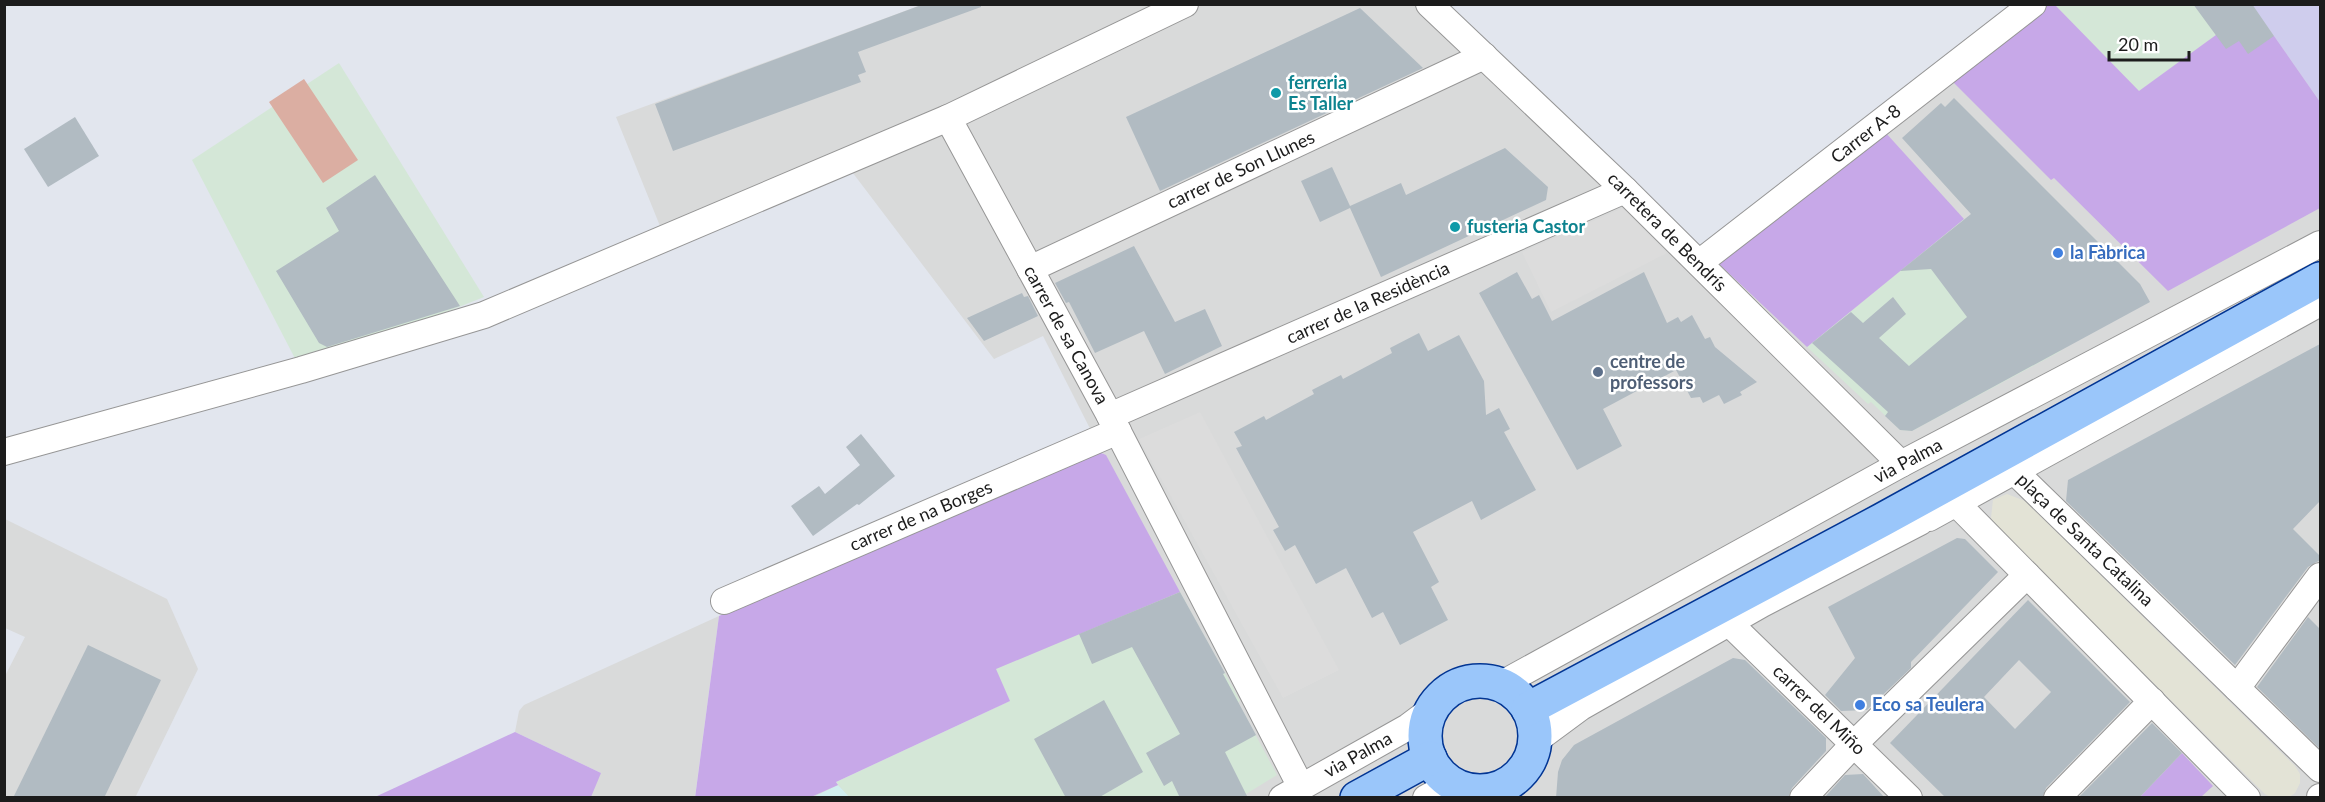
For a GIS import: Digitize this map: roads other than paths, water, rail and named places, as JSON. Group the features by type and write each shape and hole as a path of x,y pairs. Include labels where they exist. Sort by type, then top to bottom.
{"main road":[{"path":"1528,709 1882,520 2320,279"},
{"path":"1481,681 1500,685 1514,693 1528,709 1535,729 1527,785 1510,783 1495,789 1454,794 1450,782 1438,772 1430,759 1425,740 1426,724 1432,709 1450,691 1464,684 1481,681"},
{"name":"via Palma","path":"1357,798 1430,759"}],"street":[{"path":"4,452 301,370 484,315 948,118 1185,4"},
{"name":"carretera de Bendrís","path":"1429,4 1625,190 1902,464"},
{"name":"Carrer A-8","path":"1699,263 2033,4"},
{"name":"carrer de Son Llunes","path":"1030,269 1484,56"},
{"name":"carrer de sa Canova","path":"948,118 1114,424 1291,792"},
{"name":"carrer de la Residència","path":"1114,424 1625,190"},
{"name":"via Palma","path":"1500,685 1902,464 2320,244"},
{"path":"2014,471 2320,303"},
{"name":"carrer de na Borges","path":"724,601 1114,424"},
{"name":"plaça de Santa Catalina","path":"1956,503 2014,471 2320,769"},
{"path":"1535,741 1581,706 1762,604 1956,503 2247,798"},
{"path":"1882,520 1929,518"},
{"path":"1803,798 1854,744 2027,575"},
{"path":"2237,688 2320,576"},
{"name":"carrer del Miño","path":"1729,623 1909,798"},
{"path":"2057,798 2152,701"},
{"name":"via Palma","path":"1291,792 1408,727 1432,709"}],"place":[{"name":"ferreria Es Taller","path":"1276,93"},
{"name":"fusteria Castor","path":"1455,227"},
{"name":"la Fàbrica","path":"2058,253"},
{"name":"centre de professors","path":"1598,372"},
{"name":"Eco sa Teulera","path":"1860,705"}]}
